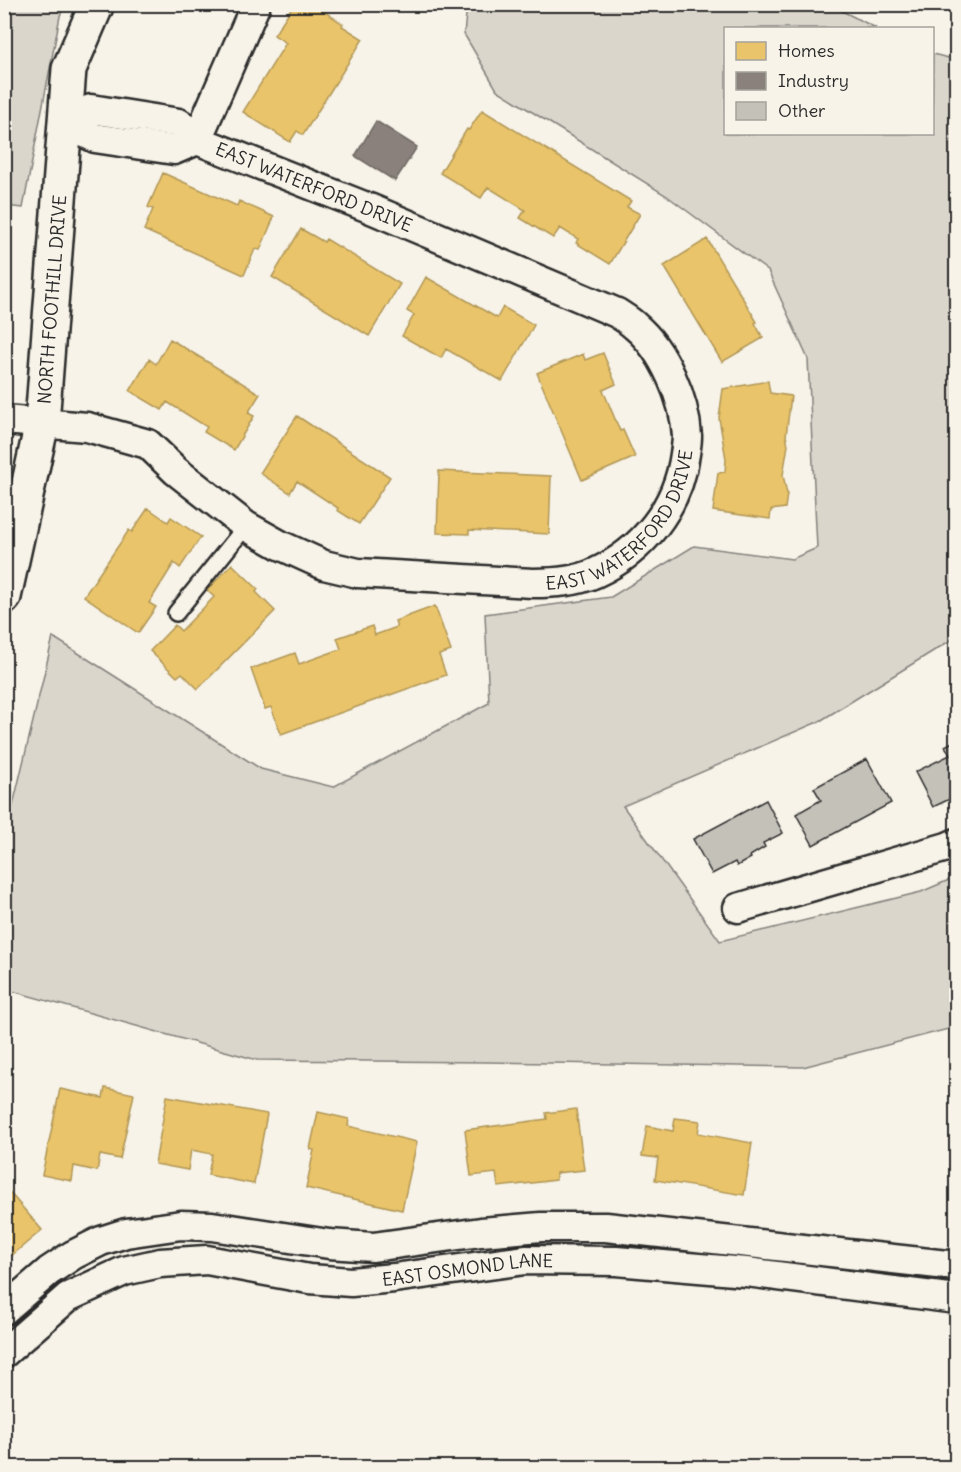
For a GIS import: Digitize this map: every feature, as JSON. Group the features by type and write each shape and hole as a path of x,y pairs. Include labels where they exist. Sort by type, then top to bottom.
{"street":[{"name":"NORTH FOOTHILL DRIVE","path":"4,597 42,423 69,69 97,4"},
{"path":"197,140 256,4"},
{"name":"EAST WATERFORD DRIVE","path":"42,423 94,448 176,471 246,526 324,565 358,573 533,583 560,583 594,574 628,554 651,532 670,503 683,469 687,437 682,406 671,377 654,348 636,327 617,313 369,208 197,140 180,123 91,109 64,123"},
{"path":"4,420 42,423"},
{"path":"738,908 947,848 957,843"},
{"name":"EAST OSMOND LANE","path":"4,1310 49,1270 101,1241 126,1233 181,1225 212,1226 329,1244 373,1247 481,1232 542,1227 606,1227 957,1266"},
{"path":"418,1241 419,1275"},
{"name":"EAST OSMOND LANE","path":"4,1353 68,1297 124,1271 160,1263 207,1260 309,1278 351,1282 525,1260 616,1261 746,1272 957,1299"}],"lane":[{"path":"176,613 246,526"}],"shaded area":[{"path":"5,4 65,5 60,16 23,208 5,206"},
{"path":"467,5 830,5 874,27 724,27 724,135 934,135 934,54 956,60 956,637 820,721 623,806 720,941 921,892 956,877 956,1027 803,1067 257,1060 5,989 5,839 53,637 261,769 333,787 489,703 485,614 611,597 694,546 792,559 817,548 808,359 768,271 667,196 497,90 464,34"}],"building: Homes":[{"path":"294,4 313,4 363,39 303,135 297,131 290,142 243,112 286,43 274,35"},
{"path":"338,4 351,4 348,10"},
{"path":"482,110 631,201 627,207 640,214 610,264 576,243 578,239 560,228 553,238 520,218 525,210 488,187 481,198 440,173 467,129 469,130"},
{"path":"163,173 237,206 239,201 274,217 260,250 255,249 244,275 144,230 153,209 148,207"},
{"path":"301,229 324,242 326,239 400,284 369,336 272,277"},
{"path":"707,239 757,322 755,323 763,338 722,362 664,266"},
{"path":"426,277 497,318 503,307 534,325 502,381 446,349 441,358 402,336 414,315 407,311"},
{"path":"170,339 260,394 248,413 254,416 234,450 204,432 207,427 167,402 162,410 130,391 149,359 156,364"},
{"path":"603,353 616,384 603,390 620,431 623,430 635,457 582,480 537,373 583,354 585,360"},
{"path":"768,381 770,393 791,396 786,436 788,445 783,475 787,494 785,508 771,510 770,519 713,511 718,473 725,472 726,459 719,418 723,389"},
{"path":"297,416 390,477 359,524 297,481 290,493 260,473"},
{"path":"439,471 551,476 549,534 469,530 469,534 437,533"},
{"path":"148,508 168,522 171,517 201,537 180,568 174,563 149,603 156,607 138,633 84,596 129,530 132,532"},
{"path":"232,564 258,589 256,592 275,611 198,689 182,673 177,677 150,651 175,625 181,631 214,597 207,590"},
{"path":"435,606 451,651 439,655 446,675 281,734 271,707 265,709 251,669 295,653 299,664 341,649 337,638 372,626 375,635 397,627 395,621"},
{"path":"105,1088 134,1094 120,1159 100,1155 97,1171 74,1166 72,1181 42,1175 60,1089 103,1098"},
{"path":"167,1096 267,1114 254,1184 208,1175 212,1154 191,1150 188,1170 155,1164"},
{"path":"576,1109 584,1170 556,1173 556,1180 498,1187 496,1173 471,1176 465,1130 547,1119 546,1113"},
{"path":"318,1112 349,1119 348,1126 417,1142 402,1210 306,1188 314,1150 310,1149"},
{"path":"675,1118 700,1121 698,1133 752,1143 744,1195 655,1180 658,1158 642,1156 647,1126 673,1131"},
{"path":"4,1186 42,1230 4,1262"}],"building: Industry":[{"path":"376,121 417,147 395,181 355,156"}],"building: Other":[{"path":"956,740 956,796 933,807 915,772 950,755 945,746"},
{"path":"867,759 891,803 813,845 796,814 821,800 814,788"},
{"path":"766,800 783,833 763,843 765,847 750,856 751,858 737,866 735,862 712,874 693,839"}]}
